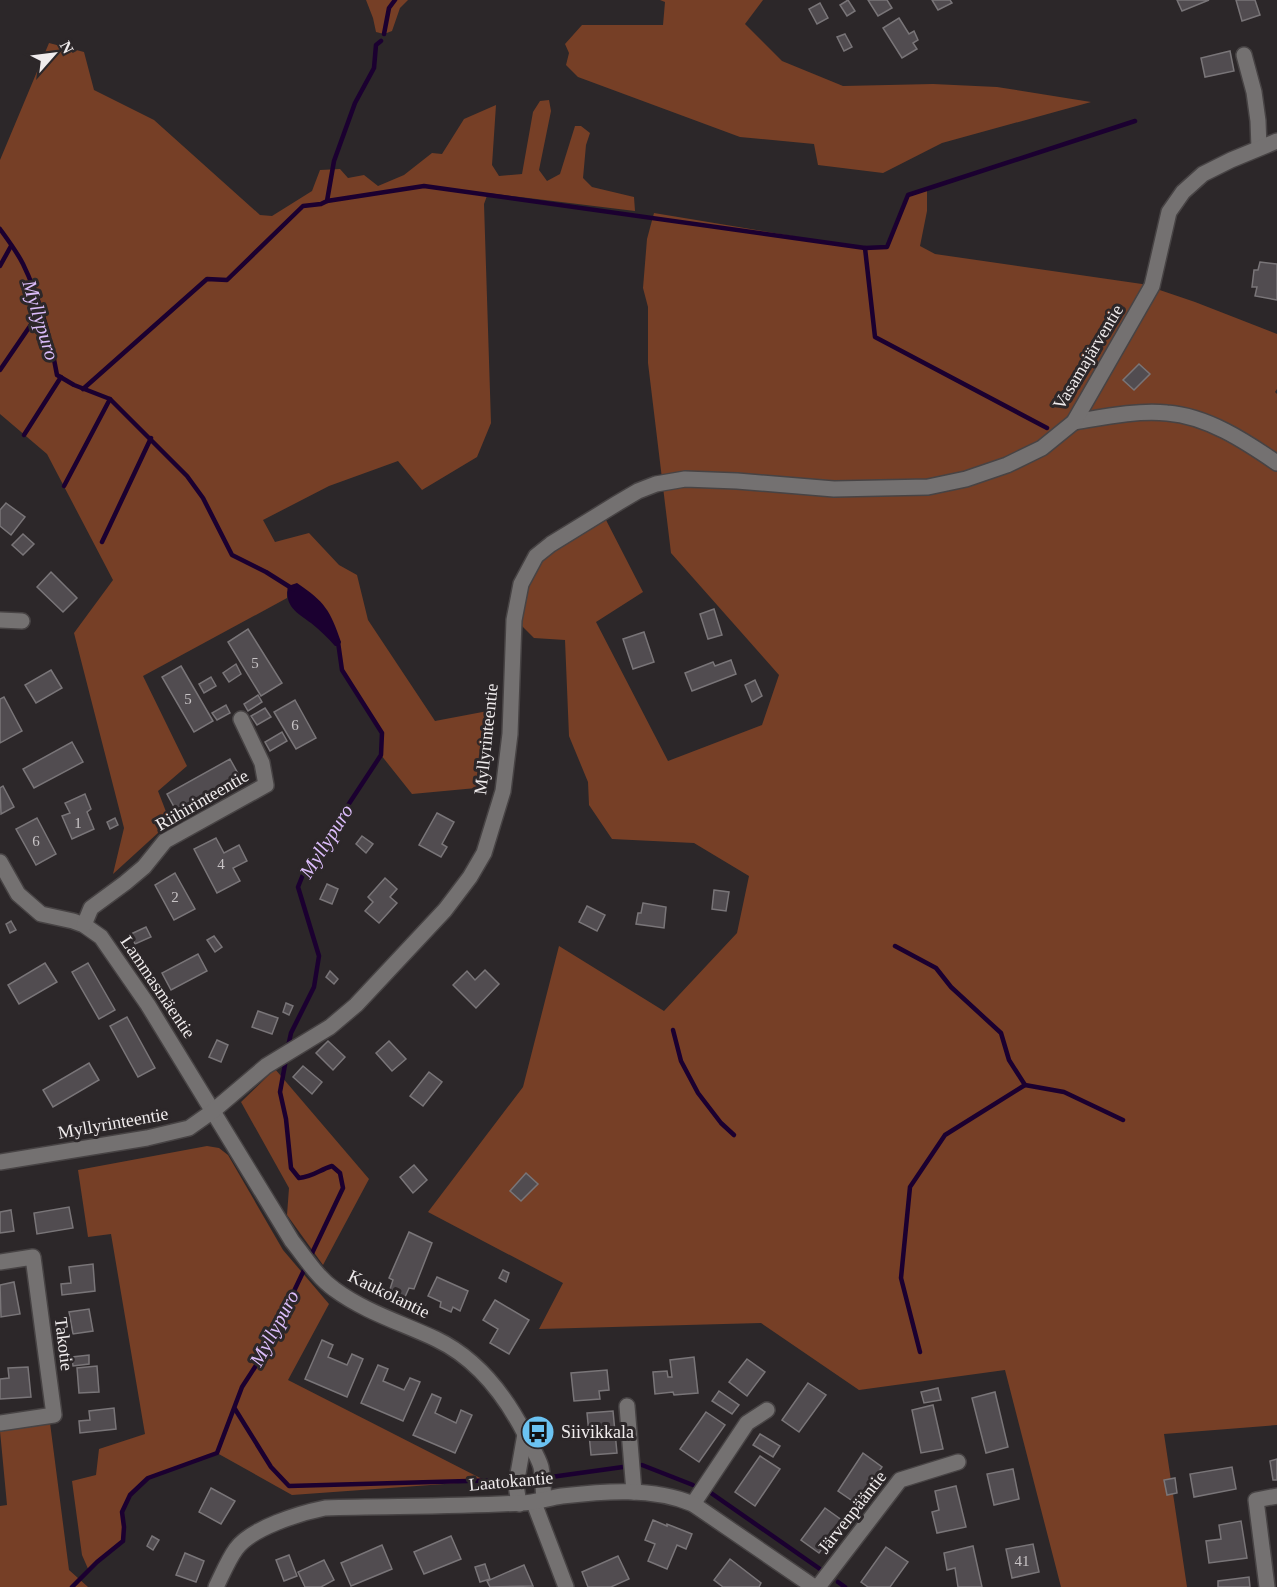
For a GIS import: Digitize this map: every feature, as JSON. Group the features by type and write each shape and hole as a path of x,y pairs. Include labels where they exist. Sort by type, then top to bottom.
{"street":[{"path":"1244,55 1254,92 1258,121 1258,148"},
{"name":"Vasamajärventie","path":"638,491 656,484 685,479 834,489 928,487 966,479 1007,465 1042,448 1074,422 1152,286 1169,212 1183,192 1203,174 1277,141"},
{"path":"1074,422 1112,416 1167,413 1187,417 1218,427 1277,463"},
{"name":"Myllyrinteentie","path":"0,1162 189,1128 259,1072 330,1027 356,1005 444,910 484,853 503,791 511,722 514,620 524,576 536,556 551,544 638,491"},
{"path":"0,620 22,621"},
{"name":"Riihirinteentie","path":"84,926 91,908 144,867 165,841 266,785 262,763 241,719"},
{"name":"Lammasmäentie","path":"0,862 18,894 41,914 73,921 101,937 148,1005 213,1111"},
{"name":"Kaukolantie","path":"213,1111 292,1241 318,1274 339,1292 375,1313 438,1340 461,1353 486,1375 514,1413 540,1464 532,1502"},
{"name":"Takotie","path":"0,1262 33,1257 54,1415 0,1423"},
{"path":"627,1406 634,1492"},
{"path":"693,1504 747,1423 766,1410"},
{"name":"Kaukolantie","path":"525,1434 516,1485 532,1502 566,1587"},
{"name":"Järvenpääntie","path":"816,1587 900,1480 958,1462"},
{"name":"Laatokantie","path":"216,1587 236,1549 248,1538 306,1512 325,1508 532,1502 634,1492 656,1493 693,1504 816,1587"},
{"path":"1267,1587 1256,1500 1277,1496"}],"shaded area":[{"path":"366,0 408,0 400,8 392,31 384,34 376,32"},
{"path":"660,0 763,0 745,24 782,61 843,86 933,84 997,87 1091,102 942,143 883,173 818,165 814,144 740,137 578,77 566,65 569,53 565,44 582,25 663,25 665,2"},
{"path":"49,43 84,52 94,90 154,120 260,215 272,216 312,191 320,170 340,169 348,178 364,175 378,186 404,175 432,153 442,154 464,119 496,105 492,165 499,176 522,174 533,112 540,101 549,100 551,111 539,170 547,181 560,174 575,126 581,126 590,133 586,145 583,178 592,187 634,197 635,211 488,193 484,204 491,423 477,457 422,490 398,461 329,486 263,520 275,542 309,533 339,565 357,575 368,620 435,721 493,710 487,787 412,794 381,755 382,733 342,670 339,646 341,642 287,591 287,598 143,676 187,766 158,791 170,822 113,874 124,828 74,633 113,580 47,454 0,414 0,160"},
{"path":"927,189 927,211 920,246 935,254 1142,284 1277,334 1277,389 1275,392 1277,394 1277,1425 1164,1434 1187,1587 1061,1587 1005,1370 859,1390 761,1323 539,1329 563,1283 428,1212 523,1087 559,946 664,1011 737,933 749,876 694,843 612,839 589,805 588,782 569,736 565,640 534,638 520,624 534,574 544,559 569,540 606,520 643,592 596,622 668,761 762,725 779,675 671,553 648,363 648,307 643,288 647,239 654,213 865,248 887,247 908,195"},
{"path":"297,583 325,608 341,642 339,646 335,646 290,604 288,586"},
{"path":"275,1069 369,1179 323,1265 287,1215 289,1188 241,1102"},
{"path":"207,1146 219,1148 228,1155 283,1250 329,1304 288,1380 486,1481 292,1495 217,1453 148,1478 130,1495 122,1512 123,1541 89,1571 82,1555 72,1481 96,1475 99,1449 145,1434 111,1234 88,1237 78,1170"},
{"path":"50,1423 69,1570 88,1587 0,1587 0,1506 7,1505 0,1431"}],"building":[{"path":"848,0 855,11 847,16 840,5"},
{"path":"868,0 887,0 892,8 878,16"},
{"path":"932,0 950,0 952,3 938,10"},
{"path":"1177,0 1209,0 1182,11"},
{"path":"1236,0 1255,0 1260,15 1242,21"},
{"path":"820,3 828,18 817,24 809,9"},
{"path":"899,18 909,34 914,31 918,40 913,43 917,49 902,58 883,28"},
{"path":"845,34 852,47 844,51 837,37"},
{"path":"1230,51 1234,71 1205,77 1201,58"},
{"path":"1260,262 1277,264 1277,300 1255,296 1257,287 1252,287 1254,270 1258,270"},
{"path":"1139,364 1150,374 1134,390 1123,380"},
{"path":"6,503 25,517 11,535 0,526 0,510"},
{"path":"23,534 34,544 23,555 12,545"},
{"path":"51,572 77,598 63,612 37,587"},
{"path":"714,609 722,635 708,639 700,614"},
{"path":"248,629 282,683 261,696 228,642"},
{"path":"644,632 654,662 633,669 623,639"},
{"path":"731,660 736,674 692,691 685,673 713,662 715,666"},
{"path":"236,664 241,674 229,682 223,673"},
{"path":"181,666 213,721 194,732 162,677"},
{"path":"51,670 62,688 36,703 25,685"},
{"path":"211,677 216,686 204,693 199,684"},
{"path":"755,680 762,696 752,702 745,685"},
{"path":"258,695 262,702 248,711 244,704"},
{"path":"4,697 22,731 0,743 0,699"},
{"path":"295,700 316,738 296,749 274,712"},
{"path":"226,705 230,713 217,720 212,713"},
{"path":"265,708 271,717 257,725 251,716"},
{"path":"282,732 287,741 270,751 265,742"},
{"path":"72,742 83,762 34,788 23,769"},
{"path":"230,759 241,779 178,814 167,794"},
{"path":"3,786 14,807 1,814 0,788"},
{"path":"85,794 91,809 87,812 94,829 72,839 62,816 70,813 65,803"},
{"path":"437,813 454,822 442,844 447,847 441,857 419,845"},
{"path":"37,818 56,854 36,865 16,829"},
{"path":"115,818 118,825 110,829 107,822"},
{"path":"362,836 373,844 366,853 356,844"},
{"path":"216,838 224,853 239,845 247,861 233,868 240,881 217,893 194,849"},
{"path":"175,873 195,909 174,920 155,885"},
{"path":"385,878 397,889 390,897 397,903 379,923 365,911 373,902 368,897"},
{"path":"327,884 338,889 332,904 320,899"},
{"path":"714,890 729,892 726,911 712,909"},
{"path":"643,903 666,907 664,928 636,924"},
{"path":"587,906 605,915 597,931 579,922"},
{"path":"11,921 16,930 10,933 6,924"},
{"path":"146,927 151,937 135,944 131,934"},
{"path":"214,936 222,947 215,952 207,940"},
{"path":"198,954 207,971 171,990 162,973"},
{"path":"45,963 57,982 19,1004 8,985"},
{"path":"88,963 115,1010 99,1019 72,972"},
{"path":"485,970 499,984 476,1008 453,985 467,971 475,980"},
{"path":"330,971 338,979 334,984 326,977"},
{"path":"286,1003 293,1006 289,1015 283,1012"},
{"path":"258,1011 278,1018 272,1034 252,1027"},
{"path":"127,1017 155,1068 138,1077 110,1026"},
{"path":"217,1040 228,1045 221,1062 209,1057"},
{"path":"328,1041 345,1057 333,1070 316,1053"},
{"path":"389,1041 406,1059 392,1071 376,1053"},
{"path":"89,1063 99,1080 53,1107 43,1090"},
{"path":"303,1066 322,1082 312,1094 293,1077"},
{"path":"429,1072 442,1082 423,1106 410,1096"},
{"path":"414,1165 427,1180 413,1193 400,1177"},
{"path":"526,1173 538,1184 521,1201 510,1191"},
{"path":"69,1207 73,1228 37,1234 34,1213"},
{"path":"11,1210 14,1231 0,1233 0,1212"},
{"path":"409,1232 432,1243 414,1289 409,1288 404,1299 389,1292 393,1280 389,1278"},
{"path":"93,1264 95,1291 62,1295 61,1284 71,1283 69,1267"},
{"path":"503,1270 509,1273 506,1282 499,1278"},
{"path":"437,1277 468,1291 460,1311 453,1307 451,1312 440,1307 441,1302 428,1296"},
{"path":"14,1282 20,1314 1,1317 0,1285"},
{"path":"495,1300 529,1320 509,1354 490,1343 498,1329 483,1320"},
{"path":"89,1309 93,1331 73,1334 69,1312"},
{"path":"322,1340 333,1345 328,1357 347,1365 352,1354 363,1359 347,1397 305,1379"},
{"path":"89,1355 89,1364 73,1366 72,1357"},
{"path":"694,1357 698,1393 655,1394 653,1372 667,1371 668,1377 672,1377 670,1360"},
{"path":"747,1359 765,1372 747,1396 729,1382"},
{"path":"378,1365 388,1369 383,1381 404,1390 410,1378 420,1382 403,1421 361,1403"},
{"path":"97,1366 99,1392 79,1393 77,1368"},
{"path":"28,1367 31,1397 0,1399 0,1379 9,1378 8,1368"},
{"path":"607,1370 609,1390 599,1391 600,1399 574,1401 571,1373"},
{"path":"808,1383 826,1395 799,1432 782,1420"},
{"path":"938,1388 941,1400 924,1403 921,1392"},
{"path":"719,1391 739,1405 732,1414 712,1401"},
{"path":"995,1392 1008,1447 986,1453 972,1398"},
{"path":"432,1394 441,1398 435,1413 456,1423 461,1410 472,1415 455,1453 413,1435"},
{"path":"933,1405 943,1449 921,1453 912,1410"},
{"path":"114,1408 116,1429 80,1433 79,1421 90,1420 89,1411"},
{"path":"613,1411 617,1453 591,1455 587,1413"},
{"path":"706,1412 725,1425 699,1462 680,1449"},
{"path":"760,1434 780,1446 773,1457 753,1445"},
{"path":"863,1453 882,1467 857,1504 838,1491"},
{"path":"760,1456 780,1469 755,1506 735,1492"},
{"path":"1277,1459 1277,1480 1273,1480 1270,1461"},
{"path":"1232,1467 1236,1489 1194,1497 1190,1474"},
{"path":"1013,1469 1019,1499 994,1505 987,1474"},
{"path":"1175,1478 1177,1493 1167,1495 1164,1480"},
{"path":"956,1486 966,1527 937,1533 932,1512 939,1510 935,1491"},
{"path":"211,1488 235,1501 221,1524 199,1512"},
{"path":"825,1508 843,1521 819,1553 801,1540"},
{"path":"653,1520 692,1534 686,1549 677,1545 667,1569 648,1561 655,1544 645,1540"},
{"path":"1241,1521 1247,1558 1209,1563 1206,1541 1221,1539 1219,1525"},
{"path":"152,1536 159,1540 153,1550 147,1546"},
{"path":"451,1536 461,1559 424,1574 414,1552"},
{"path":"1033,1544 1039,1572 1012,1578 1006,1549"},
{"path":"382,1545 392,1569 351,1586 341,1563"},
{"path":"973,1546 982,1587 958,1587 955,1568 947,1570 944,1553"},
{"path":"886,1547 908,1562 890,1587 868,1587 861,1582"},
{"path":"185,1553 204,1561 196,1582 176,1575"},
{"path":"289,1555 297,1576 284,1581 276,1560"},
{"path":"618,1556 629,1579 611,1587 588,1587 582,1572"},
{"path":"730,1559 761,1583 759,1587 723,1587 714,1580"},
{"path":"324,1560 334,1580 321,1587 305,1587 298,1572"},
{"path":"485,1564 490,1579 480,1582 475,1567"},
{"path":"524,1565 533,1586 490,1587 487,1581"},
{"path":"1249,1577 1250,1587 1218,1587 1218,1581"}],"waterway":[{"path":"384,34 389,8 395,0"},
{"path":"83,389 207,279 227,280 303,206 327,201 334,161 355,103 374,68 376,45 381,41"},
{"path":"327,201 424,186 865,248 887,247 908,195 1135,121"},
{"name":"Myllypuro","path":"0,229 21,260 29,277 48,332 57,375 74,385 110,399 187,476 203,498 232,555 293,589"},
{"path":"0,266 11,246"},
{"path":"865,248 875,337 1047,428"},
{"path":"0,370 41,310"},
{"path":"24,435 61,377"},
{"path":"64,486 110,399"},
{"path":"102,542 151,438"},
{"name":"Myllypuro","path":"288,1047 291,1033 314,987 319,956 298,887 304,872 381,755 382,733 342,670 338,642"},
{"path":"895,946 936,968 951,987 1001,1033 1009,1060 1025,1085"},
{"path":"673,1030 681,1061 698,1093 721,1123 734,1135"},
{"name":"Myllypuro","path":"72,1587 97,1562 123,1541 122,1512 130,1495 148,1478 217,1453 242,1387 266,1350 343,1188 340,1173 332,1166 299,1178 291,1168 286,1119 280,1092 286,1059"},
{"path":"920,1352 901,1278 910,1187 945,1135 1025,1085 1064,1092 1123,1120"},
{"path":"235,1409 271,1467 289,1486 504,1480"},
{"path":"642,1465 693,1485"},
{"path":"551,1477 623,1467"},
{"path":"711,1493 820,1569"},
{"path":"838,1582 845,1587"}],"place":[{"name":"Siivikkala","path":"538,1432"}]}
